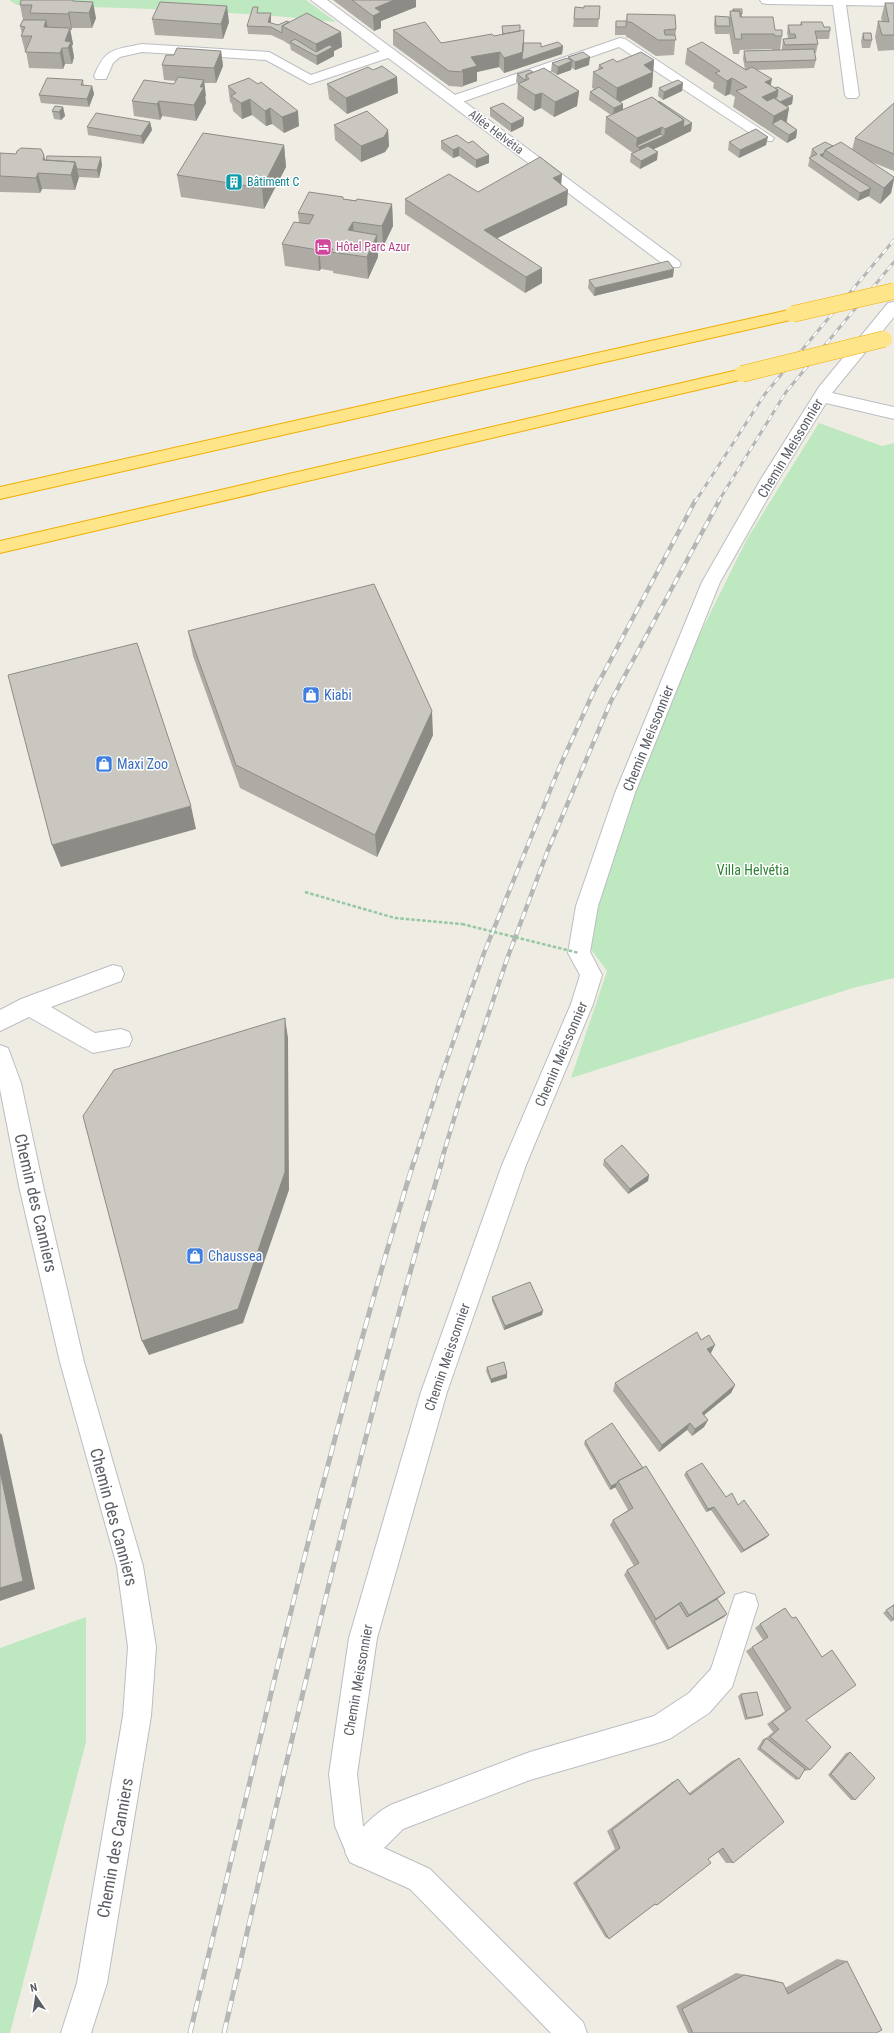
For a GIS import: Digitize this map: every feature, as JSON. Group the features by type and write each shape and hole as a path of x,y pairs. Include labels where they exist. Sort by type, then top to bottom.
{"highway":[{"path":"0,493 894,291"},
{"path":"0,548 742,374 889,338"}],"street":[{"name":"Allée Helvétia","path":"318,0 673,264"},
{"path":"767,0 894,2"},
{"path":"840,1 852,95"},
{"path":"454,100 620,42 767,138"},
{"path":"101,76 107,61 115,54 142,48 268,56 310,80 389,52"},
{"name":"Chemin Meissonnier","path":"360,1852 350,1826 343,1774 363,1638 434,1392 514,1165 582,1004 591,975 587,965 579,953 587,906 626,793 711,582 770,480 822,396 894,307"},
{"path":"822,396 894,413"},
{"path":"0,1021 29,1006 113,974"},
{"path":"29,1006 93,1043 121,1038"},
{"name":"Chemin des Canniers","path":"0,1054 10,1083 31,1186 72,1362 130,1566 142,1647 137,1716 92,1982 76,2033"},
{"path":"572,2033 420,1879 360,1852 393,1818 530,1766 661,1728 699,1703 722,1677 745,1605"}],"path":[{"path":"305,892 395,918 462,924 579,953"}],"green space":[{"path":"9,0 306,0 336,22 216,12 17,5"},
{"name":"Villa Helvétia","path":"819,423 882,446 894,443 894,978 853,988 571,1078 607,971 584,940 606,860 688,658 747,539"},
{"path":"86,1617 86,1742 10,2033 0,2033 0,1648"}],"building":[{"path":"21,0 73,0 93,2 89,13 30,13 32,5 20,5"},
{"path":"352,0 394,0 375,8 381,12 373,16"},
{"path":"160,2 227,6 221,24 152,19"},
{"path":"885,3 894,3 894,35 882,35 878,21 889,22"},
{"path":"584,6 600,6 599,19 574,19 575,7 584,8"},
{"path":"253,7 258,7 257,13 271,13 268,22 278,25 287,21 289,22 282,26 282,33 271,27 247,26"},
{"path":"733,9 742,9 742,14 740,14 740,11 733,11"},
{"path":"730,11 740,11 740,17 773,17 775,30 782,30 782,36 775,36 774,34 741,34 742,39 735,39"},
{"path":"307,13 341,32 316,44 282,26"},
{"path":"627,14 675,15 676,29 664,30 665,35 675,35 676,40 658,40 631,22 627,22"},
{"path":"715,16 729,17 730,26 716,26"},
{"path":"23,20 46,20 44,27 70,28 65,41 71,42 68,48 62,48 60,53 25,52 32,36 21,36 25,27 20,26"},
{"path":"616,21 626,21 626,27 616,27"},
{"path":"425,22 441,43 492,34 494,36 524,30 523,52 504,58 500,52 471,57 477,66 462,70 463,72 449,71 393,30"},
{"path":"801,22 822,22 824,27 830,27 830,31 815,31 818,44 785,45 783,39 796,38 795,34 790,34 788,25 802,25"},
{"path":"520,25 520,31 503,34 502,26"},
{"path":"863,33 871,33 872,40 864,40"},
{"path":"295,39 316,52 329,45 333,47 316,56 290,42"},
{"path":"558,42 563,46 522,60 523,43 541,43 541,47"},
{"path":"702,42 746,70 752,67 772,79 765,82 778,90 762,97 767,101 774,98 789,108 774,116 736,91 747,87 732,78 727,81 715,73 720,71 687,49"},
{"path":"177,48 221,51 214,68 162,65 166,55 174,55"},
{"path":"814,49 816,60 746,62 744,51"},
{"path":"583,52 590,57 575,62 568,57"},
{"path":"641,52 654,60 644,65 653,72 617,88 593,72 603,68 599,65 613,59 617,62"},
{"path":"567,58 572,61 558,67 552,63"},
{"path":"382,66 397,77 346,98 327,84 368,67 373,70"},
{"path":"544,68 579,91 555,102 542,93 535,95 518,84 529,79 526,75"},
{"path":"530,70 533,72 526,75 526,80 517,74"},
{"path":"178,77 204,80 200,87 204,87 194,105 159,101 157,104 132,101 144,80 174,84"},
{"path":"47,78 83,80 81,85 92,86 87,99 39,95"},
{"path":"249,78 258,84 261,82 298,111 282,117 270,108 265,111 250,99 241,103 231,96 236,93 228,86"},
{"path":"678,80 683,83 664,92 659,88"},
{"path":"599,87 623,104 614,108 590,92"},
{"path":"778,87 793,96 780,102 775,98 777,97 778,90 775,88"},
{"path":"652,97 684,120 665,129 662,127 637,138 606,117"},
{"path":"659,101 692,123 683,127 684,120 658,102"},
{"path":"503,103 524,118 511,124 490,108"},
{"path":"894,103 894,154 855,138"},
{"path":"55,106 63,107 59,112 52,111"},
{"path":"367,111 388,130 384,137 361,146 334,125"},
{"path":"96,113 150,122 141,136 87,127"},
{"path":"781,119 797,130 789,135 772,124"},
{"path":"756,129 768,137 740,150 729,142"},
{"path":"203,133 284,145 262,188 177,175"},
{"path":"661,134 664,136 639,147 636,146"},
{"path":"457,135 468,143 473,141 489,155 476,160 459,147 453,150 441,141"},
{"path":"825,142 833,146 825,150 824,153 820,155 871,188 860,193 809,158 817,154 812,149"},
{"path":"841,142 894,178 884,188 825,150"},
{"path":"648,146 658,152 641,161 631,154"},
{"path":"21,148 41,149 44,155 43,160 75,162 71,175 38,173 36,178 0,176 0,153 16,154"},
{"path":"47,156 101,157 97,170 77,169 75,162 46,160"},
{"path":"540,157 562,174 553,178 568,190 484,230 542,268 526,277 405,199 449,174 478,192"},
{"path":"309,192 343,197 343,199 356,201 357,199 392,204 382,226 353,222 348,230 377,235 367,257 331,252 333,249 319,247 318,250 282,244 294,222 309,224 314,215 298,213"},
{"path":"668,261 674,269 595,288 589,280"},
{"name":"Kiabi","path":"374,584 432,711 375,835 236,765 188,631"},
{"name":"Maxi Zoo","path":"137,643 191,806 52,845 8,675"},
{"name":"Chaussea","path":"285,1018 285,1172 238,1309 142,1341 83,1116 114,1070"},
{"path":"622,1145 649,1175 630,1189 604,1160"},
{"path":"530,1282 543,1311 505,1326 492,1297"},
{"path":"697,1332 701,1340 709,1335 715,1345 707,1349 735,1385 702,1413 708,1420 695,1429 690,1423 662,1445 615,1383"},
{"path":"504,1362 507,1374 491,1379 487,1367"},
{"path":"612,1423 643,1468 611,1486 585,1441"},
{"path":"702,1463 726,1497 732,1493 738,1505 744,1500 769,1535 744,1550 714,1507 708,1509 686,1472"},
{"path":"646,1466 725,1593 689,1615 681,1602 656,1619 627,1570 639,1563 613,1520 633,1508 618,1481"},
{"path":"0,1471 23,1581 0,1588"},
{"path":"717,1599 727,1614 669,1648 654,1621 679,1604 687,1617"},
{"path":"894,1605 894,1620 886,1610"},
{"path":"785,1608 792,1618 796,1617 822,1657 832,1650 856,1685 806,1720 831,1747 810,1770 770,1737 779,1729 772,1722 791,1708 752,1647 768,1637 760,1624"},
{"path":"757,1692 763,1715 747,1718 741,1694"},
{"path":"766,1738 805,1769 799,1779 760,1748"},
{"path":"850,1752 875,1778 855,1800 831,1774"},
{"path":"739,1758 784,1822 733,1863 723,1848 708,1859 711,1863 657,1905 655,1904 609,1939 576,1883 620,1848 612,1830 678,1779 690,1795"},
{"path":"847,1961 882,2030 876,2033 693,2033 682,2009 744,1975 783,1983 788,1994"}],"railway":[{"path":"695,502 765,394 894,240"},
{"path":"718,502 786,392 894,262"},
{"path":"414,1162 439,1083 484,953 560,766 593,693 695,501"},
{"path":"441,1162 460,1099 507,959 548,850 611,701 719,501"},
{"path":"190,2033 322,1486 351,1377 414,1161"},
{"path":"224,2033 274,1814 353,1486 411,1269 442,1161"}],"place":[{"name":"Bâtiment C","path":"234,182"},
{"name":"Hôtel Parc Azur","path":"323,247"},
{"name":"Kiabi","path":"311,695"},
{"name":"Maxi Zoo","path":"104,764"},
{"name":"Chaussea","path":"195,1256"}]}
